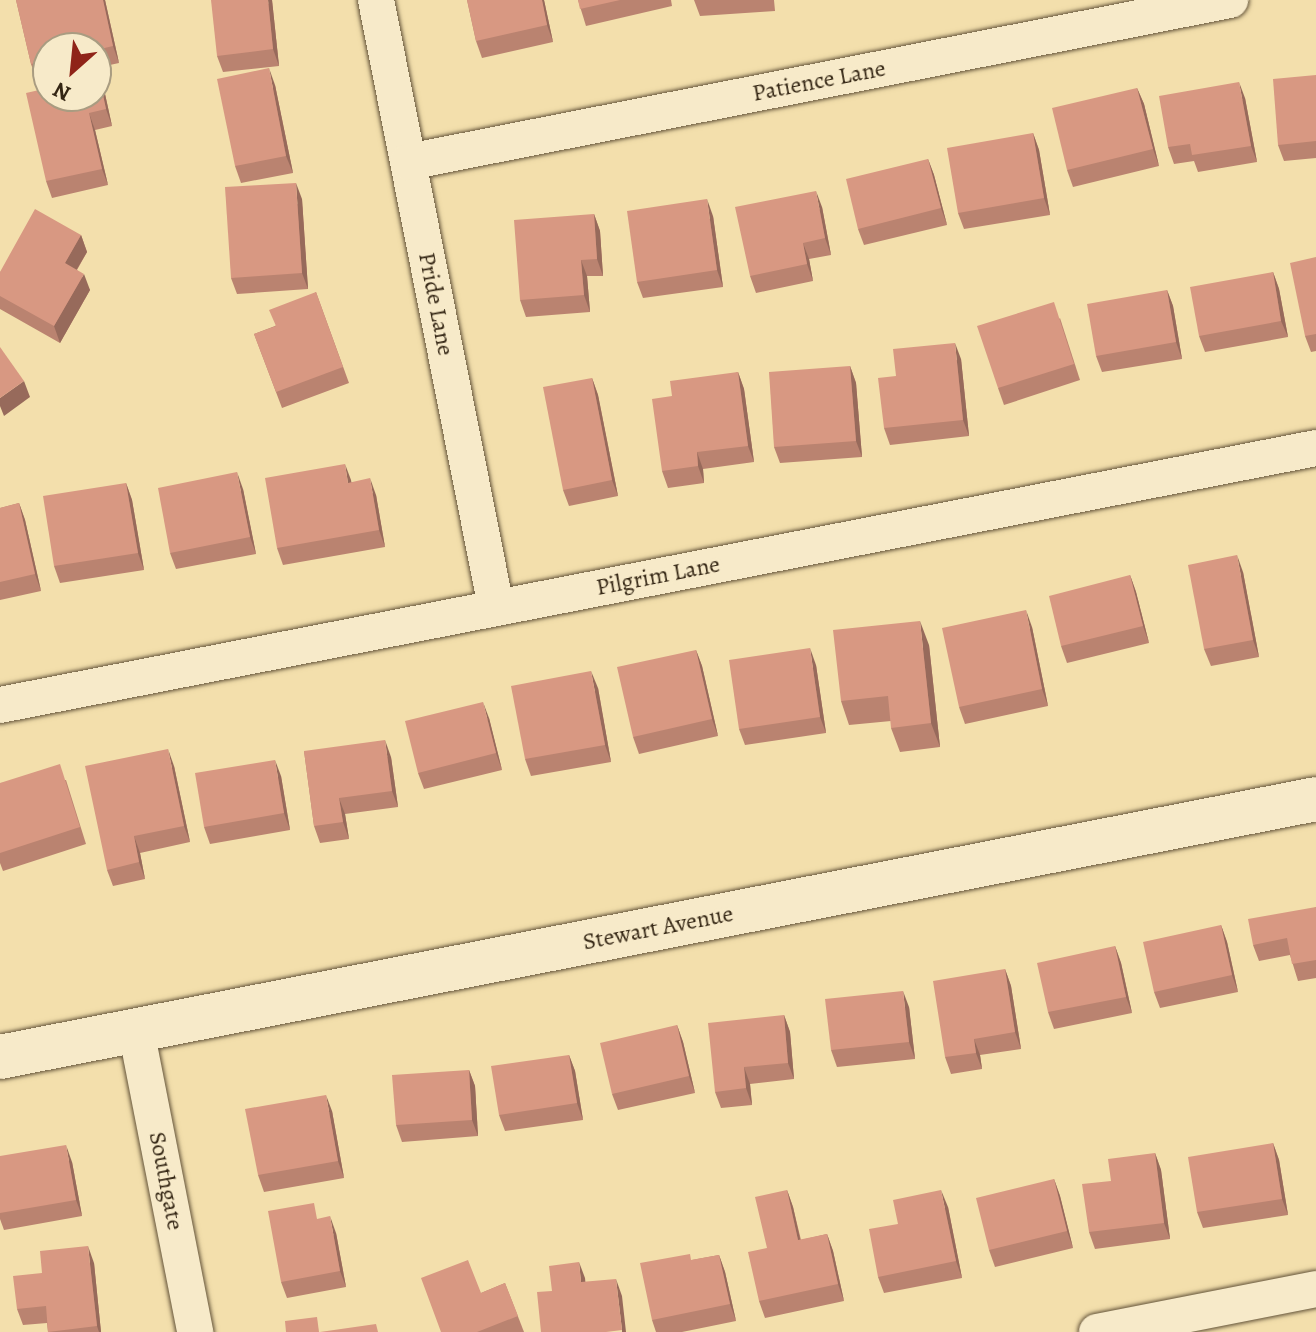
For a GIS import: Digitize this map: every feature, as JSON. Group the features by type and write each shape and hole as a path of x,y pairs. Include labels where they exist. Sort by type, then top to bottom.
{"street":[{"name":"Pride Lane","path":"376,0 496,607"},
{"name":"Patience Lane","path":"408,162 1230,0"},
{"name":"Pilgrim Lane","path":"0,705 1316,449"},
{"name":"Stewart Avenue","path":"0,1057 1316,799"},
{"name":"Southgate","path":"136,1030 195,1332"},
{"path":"1097,1332 1316,1289"}],"building":[{"path":"16,0 103,0 110,32 32,32 31,64"},
{"path":"211,0 268,0 273,49 217,56"},
{"path":"467,0 542,0 547,25 476,41"},
{"path":"578,0 620,0 580,9"},
{"path":"269,68 286,156 235,166 217,79"},
{"path":"1316,75 1316,141 1278,145 1273,79"},
{"path":"1239,82 1251,146 1192,155 1190,144 1168,147 1159,96"},
{"path":"1137,88 1153,149 1067,170 1052,108"},
{"path":"32,92 32,112 93,112 89,113 102,169 46,181 26,93"},
{"path":"1033,133 1044,198 958,213 947,148"},
{"path":"928,159 941,208 858,229 846,179"},
{"path":"296,183 302,273 231,278 225,187"},
{"path":"816,191 825,238 803,243 807,264 750,276 735,207"},
{"path":"707,199 717,270 637,282 627,211"},
{"path":"35,209 81,235 65,263 84,274 54,326 0,296 0,272"},
{"path":"594,214 597,259 581,260 584,295 520,300 514,220"},
{"path":"1316,257 1316,334 1305,336 1290,263"},
{"path":"1273,272 1281,321 1199,336 1190,287"},
{"path":"1167,290 1176,342 1096,356 1087,304"},
{"path":"316,292 343,367 276,392 254,334 276,326 269,310"},
{"path":"1054,302 1074,364 998,388 977,326"},
{"path":"955,343 963,420 884,428 878,378 896,376 893,349"},
{"path":"0,347 24,381 0,398"},
{"path":"850,366 856,441 774,447 769,372"},
{"path":"738,372 748,446 697,452 698,466 662,471 652,399 672,396 670,381"},
{"path":"592,378 612,480 563,490 543,387"},
{"path":"345,464 348,483 370,478 379,530 277,548 265,478"},
{"path":"237,472 250,537 170,553 158,488"},
{"path":"126,483 138,553 54,566 43,496"},
{"path":"19,503 35,574 0,582 0,508"},
{"path":"1237,555 1253,640 1204,649 1188,565"},
{"path":"1130,575 1143,626 1061,646 1049,596"},
{"path":"1026,610 1042,689 959,707 942,628"},
{"path":"920,621 931,723 891,728 888,696 841,701 833,630"},
{"path":"810,648 820,717 739,729 729,660"},
{"path":"696,650 712,719 633,737 617,667"},
{"path":"591,671 605,745 525,759 511,686"},
{"path":"483,702 496,753 418,773 405,721"},
{"path":"385,740 392,791 339,798 343,822 314,826 304,751"},
{"path":"168,749 184,826 134,836 139,862 107,870 85,766"},
{"path":"275,760 284,813 204,827 195,773"},
{"path":"60,764 80,827 0,853 0,783"},
{"path":"1316,907 1316,960 1292,964 1287,938 1253,945 1248,919"},
{"path":"1221,925 1232,975 1154,992 1143,942"},
{"path":"1115,946 1126,997 1048,1012 1037,963"},
{"path":"1005,969 1015,1032 974,1039 976,1053 945,1057 933,981"},
{"path":"903,991 909,1042 831,1050 825,999"},
{"path":"784,1015 788,1063 744,1067 746,1088 715,1092 708,1023"},
{"path":"677,1025 689,1076 612,1094 600,1043"},
{"path":"569,1055 577,1103 499,1115 491,1066"},
{"path":"469,1070 472,1120 396,1125 392,1075"},
{"path":"326,1095 338,1161 258,1175 245,1109"},
{"path":"1273,1143 1282,1199 1197,1212 1188,1157"},
{"path":"66,1145 76,1200 0,1213 0,1156"},
{"path":"1155,1153 1164,1223 1089,1232 1082,1184 1111,1181 1108,1159"},
{"path":"1054,1179 1067,1231 989,1250 976,1198"},
{"path":"787,1190 798,1240 827,1234 838,1284 759,1301 748,1252 767,1248 755,1197"},
{"path":"941,1190 956,1261 878,1277 869,1229 898,1224 893,1200"},
{"path":"314,1203 317,1219 330,1216 340,1271 281,1282 268,1211"},
{"path":"88,1246 97,1326 48,1332 46,1306 17,1309 13,1276 42,1273 40,1251"},
{"path":"690,1254 691,1260 719,1255 730,1304 652,1320 640,1263"},
{"path":"468,1260 481,1293 505,1283 518,1316 477,1332 441,1332 421,1278"},
{"path":"579,1262 581,1282 616,1279 622,1330 541,1332 537,1292 552,1291 549,1266"},
{"path":"317,1317 319,1332 286,1332 285,1321"},
{"path":"376,1324 378,1332 320,1332"}]}
